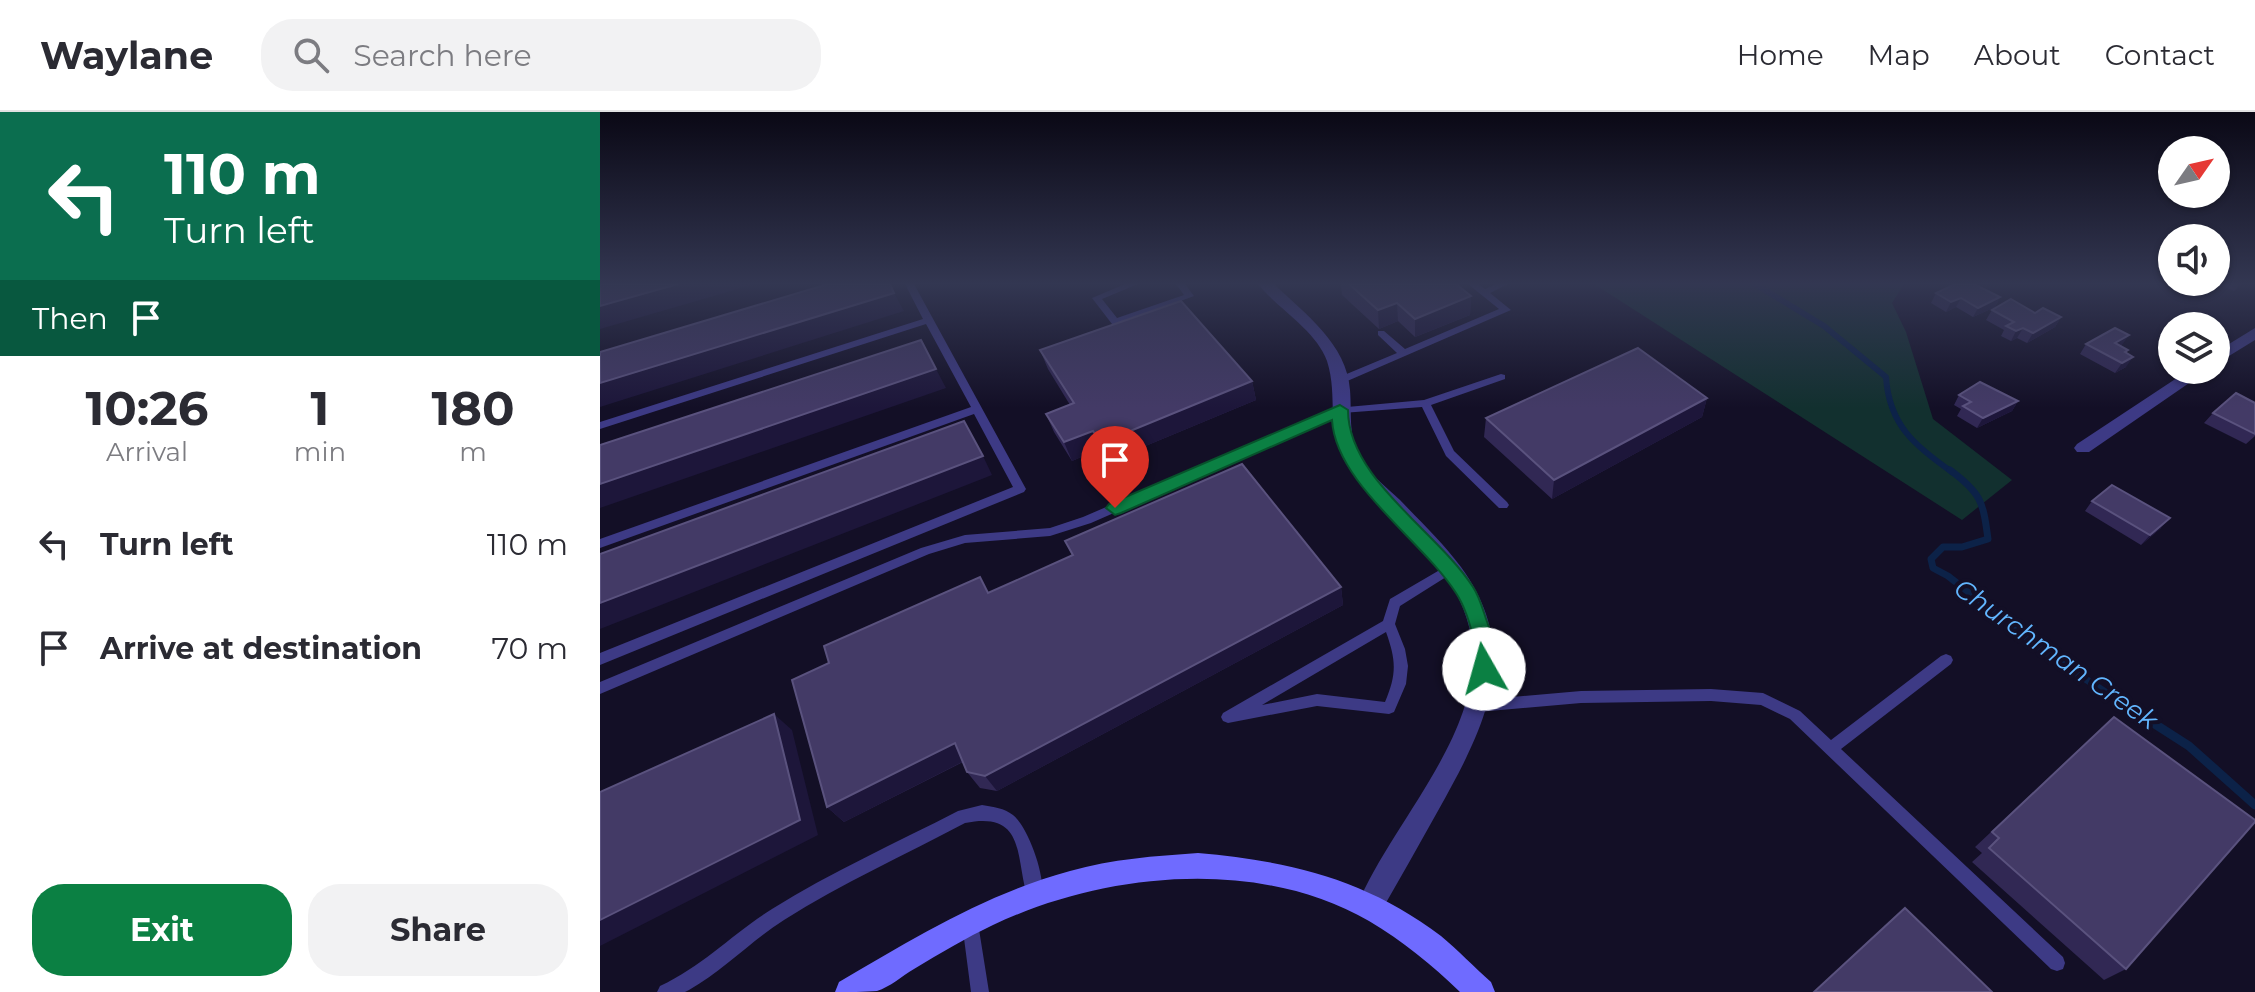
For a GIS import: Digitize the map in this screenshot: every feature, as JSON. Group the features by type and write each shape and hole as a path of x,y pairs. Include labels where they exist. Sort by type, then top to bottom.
{"street":[{"path":"1307,325 1334,358 1341,380 1340,424 1347,447 1364,476 1450,569 1475,610 1483,638 1484,669 1478,706 1466,740 1370,906"},
{"path":"2230,350 2255,333"},
{"path":"2083,448 2179,384"},
{"path":"850,992 970,923 1068,883 1129,870 1218,865 1304,880 1370,906 1412,931 1461,971 1481,992"}],"lane":[{"path":"600,426 912,325"},
{"path":"600,659 1020,489 931,325"},
{"path":"1341,380 1470,325"},
{"path":"1381,333 1403,353"},
{"path":"923,343 938,338"},
{"path":"600,688 925,551 965,539 1050,532 1087,520 1340,410 1425,403 1501,377"},
{"path":"1425,403 1450,453 1503,505"},
{"path":"600,544 977,409"},
{"path":"1389,624 1228,717 1317,700 1389,708 1403,676 1399,649 1389,624 1394,603 1450,569"},
{"path":"1831,749 1946,660"},
{"path":"1478,706 1581,697 1711,695 1755,698 1795,715 2057,963"},
{"path":"666,992 691,987 775,916 963,816 979,811 1005,818 1027,845 1035,895"},
{"path":"970,923 980,992"}],"green space":[{"path":"1658,325 1903,325 1933,419 2012,480 1962,520"}],"building":[{"path":"690,325 789,325 600,383 600,352"},
{"path":"1112,325 1202,325 1252,381 1101,443 1093,431 1064,442 1046,414 1074,403 1040,350"},
{"path":"2008,325 2047,325 2033,333"},
{"path":"2115,328 2129,335 2115,343 2128,350 2125,352 2133,357 2122,363 2086,344"},
{"path":"921,340 936,369 600,484 600,445"},
{"path":"1638,348 1707,398 1554,480 1486,418"},
{"path":"1980,382 2018,401 1983,418 1963,406 1971,402 1959,395"},
{"path":"2236,393 2255,403 2255,434 2213,413"},
{"path":"964,421 983,456 600,603 600,554"},
{"path":"1242,464 1341,587 985,776 967,772 955,743 827,807 792,680 829,663 824,646 980,577 988,593 1073,555 1065,541"},
{"path":"2112,485 2170,518 2150,535 2092,501"},
{"path":"774,714 800,820 600,920 600,792"},
{"path":"2114,717 2255,820 2126,969 1989,848 1999,838 1992,832"},
{"path":"1905,908 1992,992 1814,992"}],"waterway":[{"name":"Churchman Creek","path":"1822,325 1886,377 1892,408 1906,433 1952,472"},
{"name":"Churchman Creek","path":"1950,470 1979,499 1988,539 1962,547 1943,547 1931,559 1933,568 1948,576 2049,655 2125,705"},
{"name":"Churchman Creek","path":"2122,703 2189,746 2255,805"}],"route":[{"path":"1115,508 1340,410 1340,424 1347,447 1364,476 1437,554 1466,592 1483,638 1484,669"}]}
